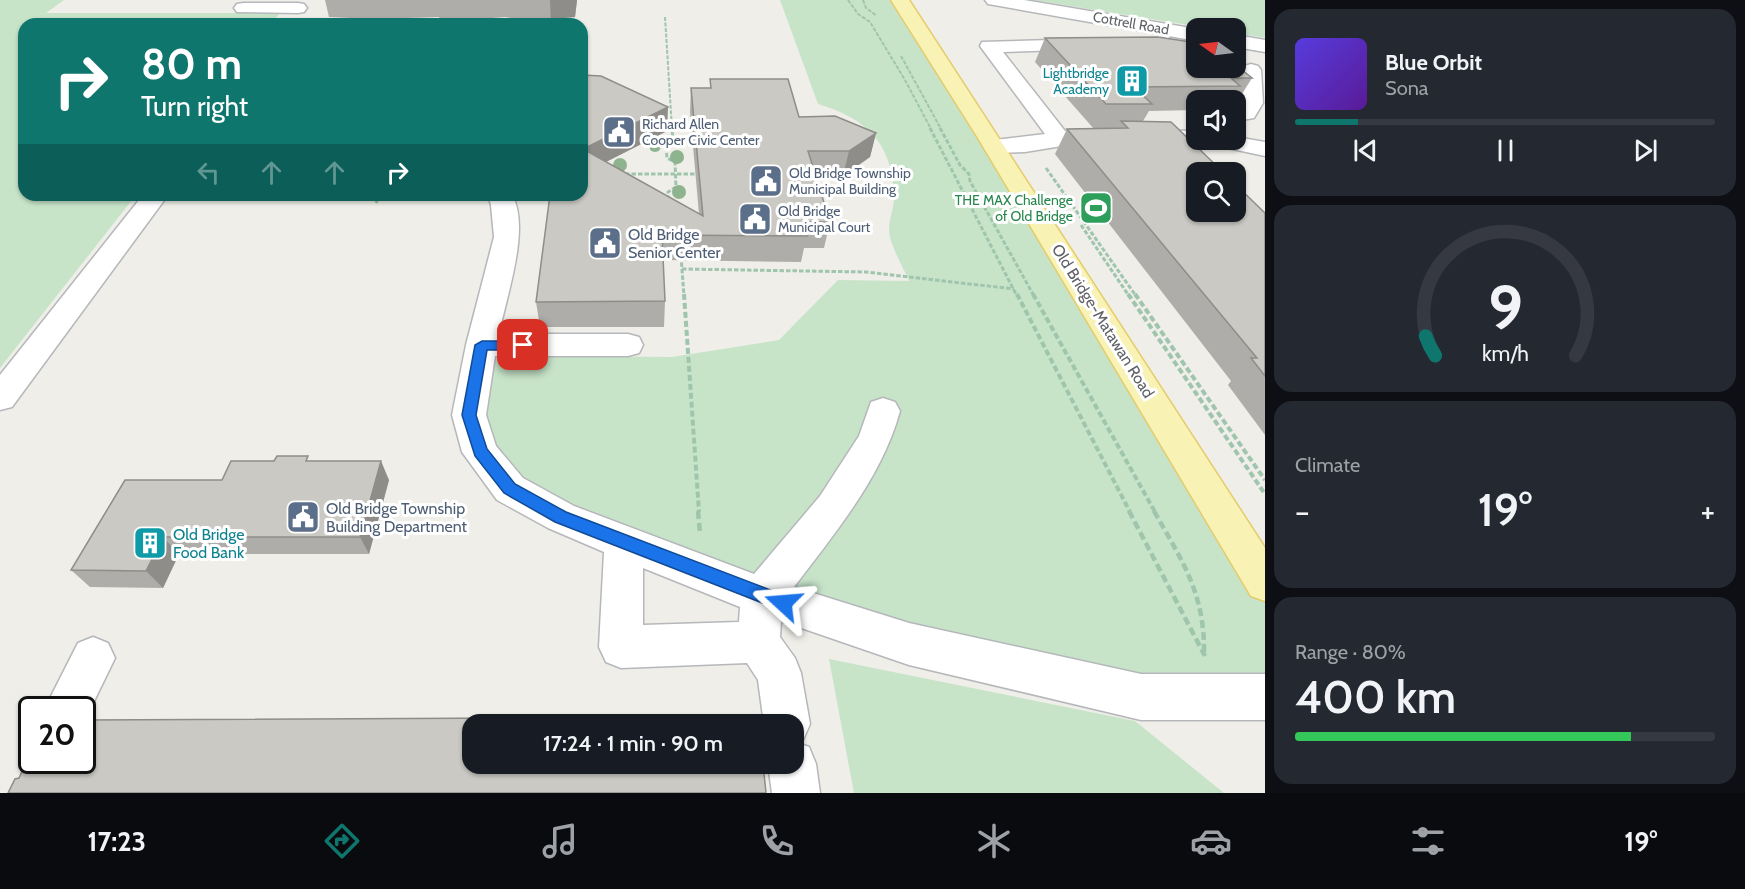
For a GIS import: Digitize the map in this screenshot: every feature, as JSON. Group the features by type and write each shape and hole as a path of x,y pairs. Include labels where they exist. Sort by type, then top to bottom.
{"main road":[{"name":"Old Bridge-Matawan Road","path":"890,9 988,137 1265,583"}],"street":[{"name":"Cottrell Road","path":"994,0 1186,33"},
{"path":"243,8 301,4"},
{"path":"290,18 301,4"},
{"path":"1246,43 1265,46"},
{"path":"1055,124 989,46 1104,45"},
{"path":"1246,113 1252,103 1251,70"},
{"path":"988,137 1027,145 1055,124"},
{"path":"988,137 1018,128 1055,124 1114,137 1186,142"},
{"path":"1246,148 1265,150"},
{"path":"0,398 151,201"},
{"path":"502,201 505,210 504,229 507,237 482,345 469,415 480,452 510,489 561,517 624,543 762,596 909,644 1141,697 1265,697"},
{"path":"482,345 628,345"},
{"path":"785,714 779,673 758,642 762,596 833,507 875,439 883,411"},
{"path":"624,543 621,647 758,642"},
{"path":"74,696 93,658"},
{"path":"793,774 796,793"}],"path":[{"path":"848,0 858,14 870,22 905,80 1227,697"},
{"path":"863,0 866,8 890,9"},
{"path":"664,17 673,142 666,146 667,158 675,162 676,187 668,192 668,203"},
{"path":"897,49 960,165 969,174 970,181 1189,574 1202,603 1205,631 1204,654"},
{"path":"663,123 672,127"},
{"path":"1027,145 1265,480"},
{"path":"1027,145 1265,494"},
{"path":"617,174 705,174"},
{"path":"681,250 703,572"},
{"path":"682,269 866,272 1014,289"}],"green space":[{"path":"0,0 64,0 46,13 280,13 276,18 18,18 18,201 131,201 0,368"},
{"path":"780,0 900,0 1265,583 1265,697 1141,697 624,543 480,452 479,359 541,356 672,357 779,340 838,280 909,281 890,235 889,226 894,194 888,160 873,135 862,125 835,110 818,104"},
{"path":"1033,0 1265,0 1265,38 1246,35 1246,18 1186,18 1186,25"},
{"path":"829,659 1135,721 1224,793 854,793"}],"building":[{"path":"1158,37 1186,41 1186,78 1231,78 1240,86 1134,87 1152,104 1106,104 1045,38"},
{"path":"588,75 601,76 668,107 588,147"},
{"path":"710,79 788,79 799,117 835,116 876,133 849,151 808,151 830,222 803,222 807,236 662,235 665,301 536,302 549,201 588,201 588,152 703,216 691,88 711,88"},
{"path":"1121,121 1171,122 1186,136 1186,150 1200,150 1213,162 1186,162 1186,222 1246,222 1246,195 1265,213 1265,376 1251,358 1257,358 1067,129 1128,128"},
{"path":"277,456 308,456 306,461 381,461 360,537 163,537 146,571 71,570 125,480 222,480 231,461 274,461"},
{"path":"462,718 462,774 764,774 766,793 8,793 15,779 19,778 21,774 96,774 96,720"}],"place":[{"name":"Lightbridge Academy","path":"1132,81"},
{"name":"Richard Allen Cooper Civic Center","path":"619,132"},
{"name":"Old Bridge Township Municipal Building","path":"766,181"},
{"name":"THE MAX Challenge of Old Bridge","path":"1096,208"},
{"name":"Old Bridge Municipal Court","path":"755,219"},
{"name":"Old Bridge Senior Center","path":"605,243"},
{"name":"Old Bridge Township Building Department","path":"303,517"},
{"name":"Old Bridge Food Bank","path":"150,543"}],"route":[{"path":"523,345 482,345 469,415 480,452 510,489 561,517 783,603"}]}
